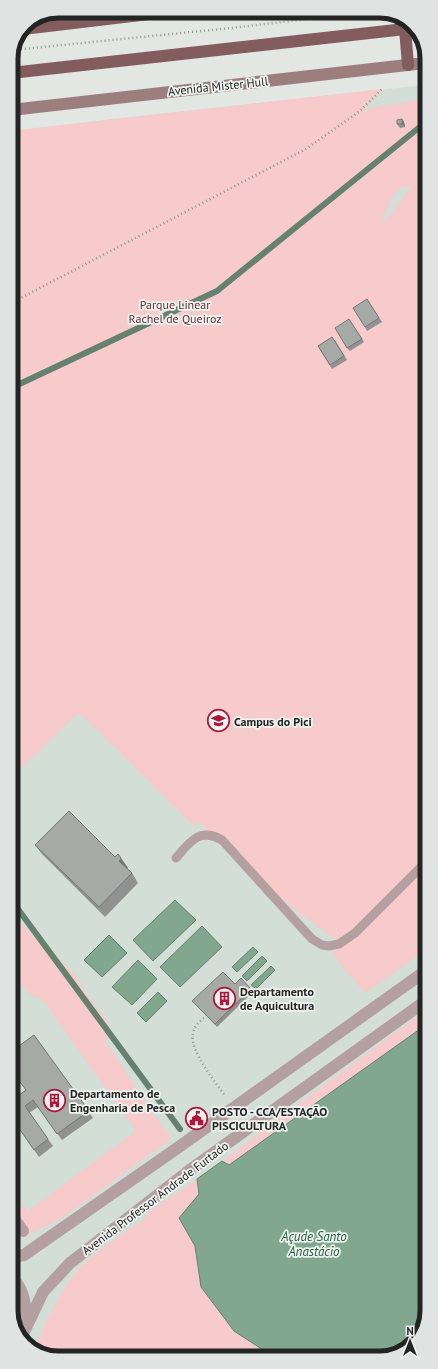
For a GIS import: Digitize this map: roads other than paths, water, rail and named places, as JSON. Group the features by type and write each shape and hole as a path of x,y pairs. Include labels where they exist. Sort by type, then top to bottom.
{"highway":[{"path":"37,24 53,19 68,18"},
{"path":"18,72 406,28"},
{"path":"408,64 409,31"}],"main road":[{"name":"Avenida Mister Hull","path":"18,109 420,63"}],"street":[{"path":"18,1256 24,1255 176,1149 420,975"},
{"name":"Avenida Professor Andrade Furtado","path":"24,1332 42,1292 70,1263 218,1149 420,1005"},
{"path":"18,1224 24,1231"},
{"path":"18,1287 22,1294 26,1312 24,1331"}],"lane":[{"path":"176,858 198,836 206,834 215,836 222,840 312,939 322,945 329,946 339,944 355,933 420,868"}],"water":[{"path":"175,900 196,920 153,961 133,940"},
{"path":"202,926 222,947 180,987 160,967"},
{"path":"109,935 127,953 102,977 84,960"},
{"path":"253,947 258,952 237,972 232,967"},
{"path":"262,956 267,961 247,981 242,976"},
{"path":"138,960 157,979 132,1005 112,987"},
{"path":"271,966 275,970 256,989 251,985"},
{"path":"158,992 167,1001 146,1022 137,1013"},
{"name":"Açude Santo Anastácio","path":"420,1029 420,1316 416,1329 412,1335 402,1344 385,1351 265,1351 234,1331 201,1287 195,1246 179,1218 199,1194 197,1179 222,1161 229,1165"}],"waterway":[{"path":"18,385 217,291 420,127"},
{"path":"18,909 180,1129"}],"place":[{"name":"Campus do Pici","path":"219,721"},
{"name":"Departamento de Aquicultura","path":"224,998"},
{"name":"Departamento de Engenharia de Pesca","path":"54,1100"},
{"name":"POSTO - CCA/ESTAÇÃO PISCICULTURA","path":"197,1118"}],"park label":[{"name":"Parque Linear Rachel de Queiroz","path":"175,311"}]}
